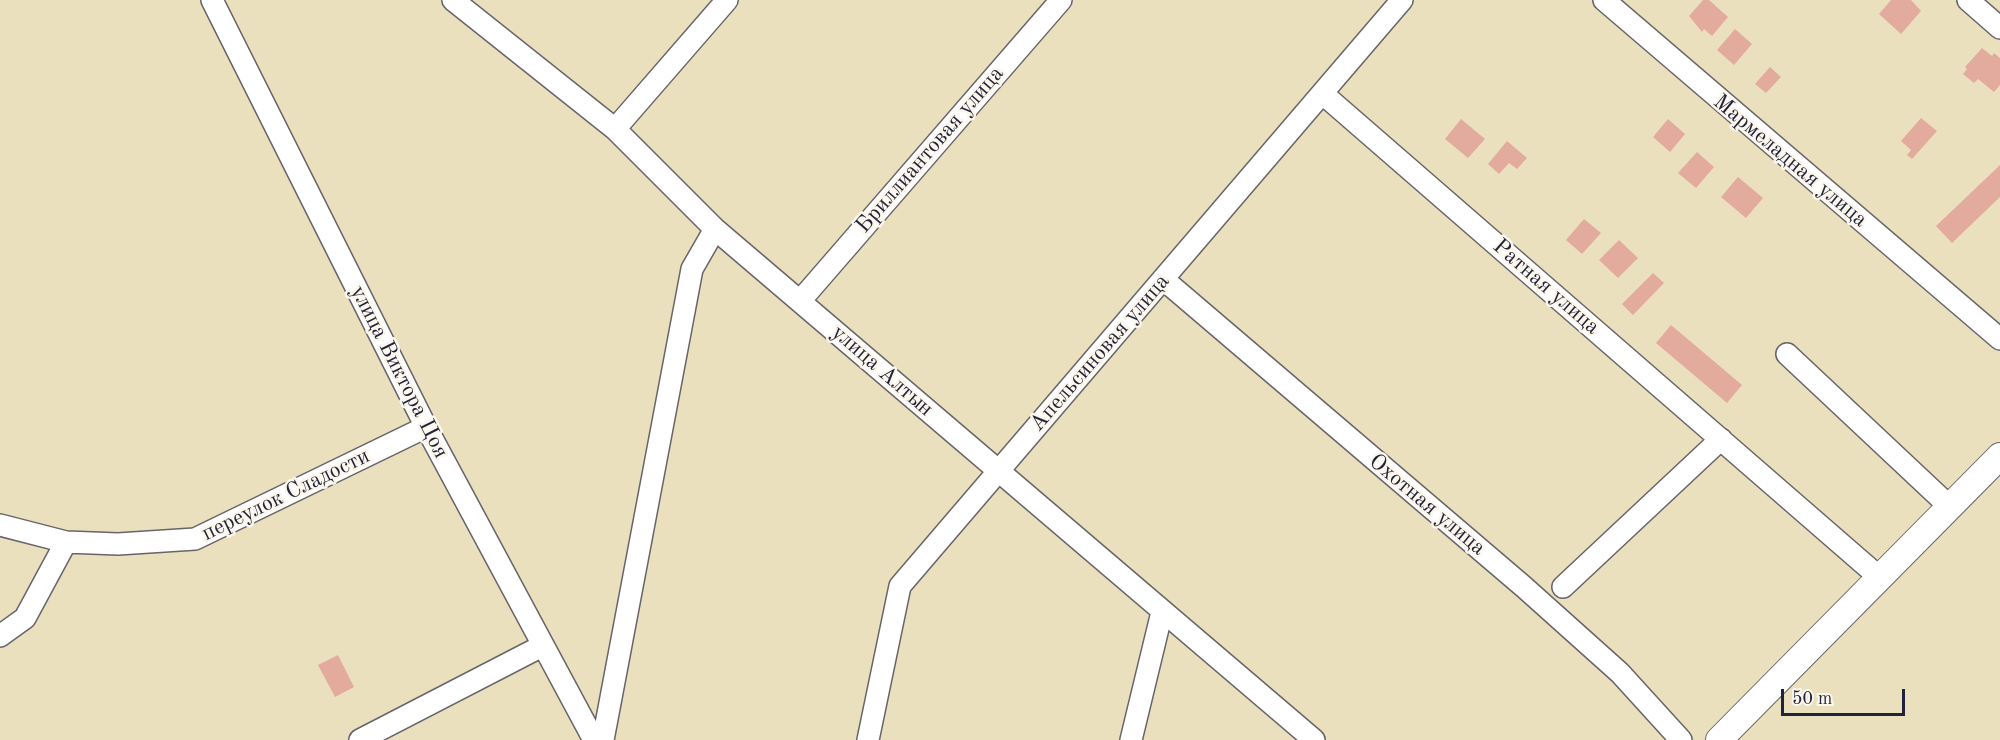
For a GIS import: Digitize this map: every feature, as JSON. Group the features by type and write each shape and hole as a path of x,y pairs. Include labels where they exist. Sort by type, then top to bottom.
{"main road":[{"path":"1719,740 2000,456"}],"street":[{"name":"улица Виктора Цоя","path":"212,0 426,428 594,740"},
{"name":"улица Алтын","path":"453,0 615,129 715,229 1314,740"},
{"path":"615,129 727,0"},
{"name":"Бриллиантовая улица","path":"800,301 1061,0"},
{"name":"Апельсиновая улица","path":"868,740 900,586 1402,0"},
{"name":"Мармеладная улица","path":"1604,0 2000,339"},
{"path":"1968,0 2000,28"},
{"name":"Ратная улица","path":"1323,94 1879,577"},
{"path":"603,740 692,269 715,229"},
{"name":"Охотная улица","path":"1163,279 1524,587 1620,673 1681,740"},
{"path":"1787,354 1950,507"},
{"name":"переулок Сладости","path":"0,525 66,542 118,544 195,539 426,428"},
{"path":"1563,587 1721,439"},
{"path":"0,636 25,618 66,542"},
{"path":"1131,740 1162,612"},
{"path":"360,740 542,646"}],"building":[{"path":"1703,0 1709,0 1728,17 1712,36 1704,29 1702,32 1689,16"},
{"path":"1891,0 1911,0 1921,11 1901,34 1879,14"},
{"path":"1735,29 1752,44 1734,65 1717,50"},
{"path":"1982,48 1992,56 1994,53 2000,58 2000,85 1994,92 1978,79 1974,83 1963,74 1967,69 1965,67"},
{"path":"1770,67 1781,77 1766,93 1755,84"},
{"path":"1921,118 1937,131 1912,159 1907,155 1911,150 1901,141"},
{"path":"1461,119 1485,139 1468,158 1445,139"},
{"path":"1668,119 1685,134 1670,152 1653,137"},
{"path":"1507,141 1527,158 1517,169 1509,163 1499,174 1488,164"},
{"path":"1697,152 1714,167 1696,188 1678,173"},
{"path":"2000,165 2000,197 1952,243 1936,226"},
{"path":"1738,177 1763,198 1746,218 1721,197"},
{"path":"1584,219 1601,233 1582,254 1566,240"},
{"path":"1619,240 1638,258 1618,278 1599,260"},
{"path":"1653,273 1664,283 1633,315 1622,304"},
{"path":"1671,325 1742,385 1727,403 1656,343"},
{"path":"338,655 354,687 335,697 318,665"}]}
